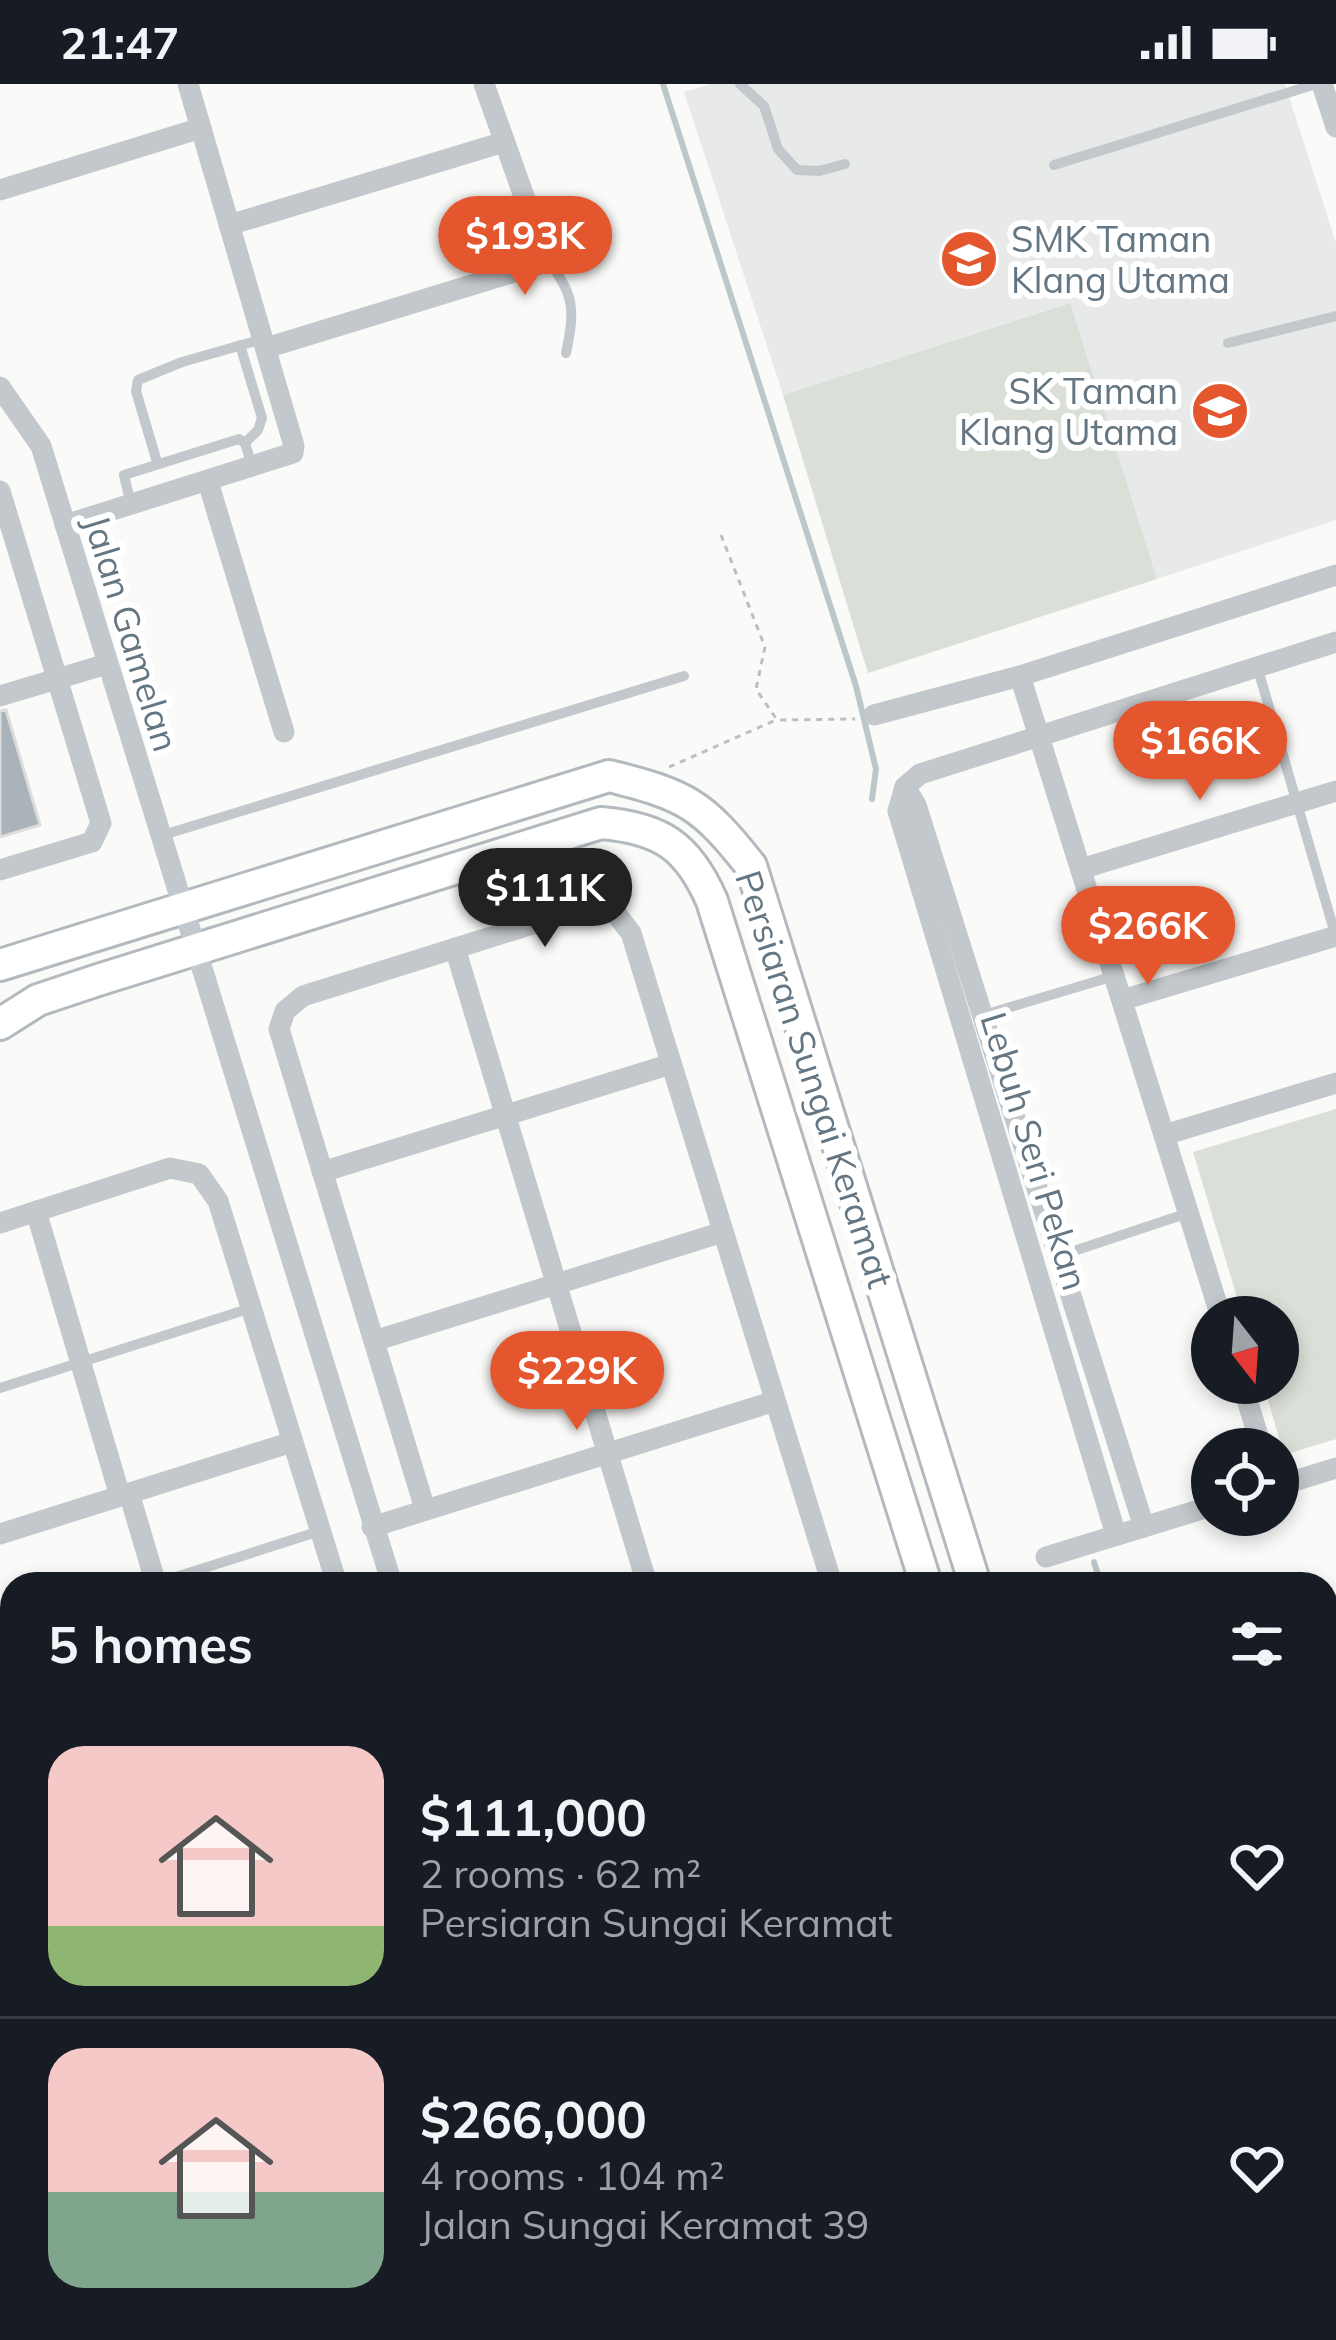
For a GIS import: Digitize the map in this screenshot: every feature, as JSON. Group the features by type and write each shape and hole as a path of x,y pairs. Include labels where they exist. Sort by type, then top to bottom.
{"street":[{"path":"65,525 293,453 188,84"},
{"path":"264,344 540,264 546,258 484,84"},
{"path":"1319,84 1336,127"},
{"path":"0,190 201,128"},
{"path":"230,225 503,142"},
{"name":"Jalan Gamelan","path":"0,387 40,446 388,1572"},
{"path":"208,482 284,732"},
{"path":"0,870 92,842 101,823 2,506"},
{"path":"865,717 1020,676 1336,575"},
{"path":"1144,1527 984,1015 916,806 905,787 920,774 1038,734 1336,642"},
{"path":"0,696 107,664"},
{"path":"1020,676 1214,1296"},
{"name":"Persiaran Sungai Keramat","path":"0,965 609,776 667,790 714,820 751,866 970,1572"},
{"name":"Lebuh Seri Pekan","path":"905,787 898,811 1117,1535"},
{"path":"1081,869 1336,791"},
{"name":"Persiaran Sungai Keramat","path":"0,1024 38,1000 601,823 635,826 674,843 699,869 712,901 922,1572"},
{"path":"425,1510 279,1029 285,1011 304,996 590,906 614,911 631,933 828,1572"},
{"path":"1122,1000 1336,937"},
{"path":"455,948 643,1572"},
{"path":"322,1172 671,1064"},
{"path":"1164,1135 1336,1083"},
{"path":"0,1222 170,1168 199,1174 218,1201 333,1572"},
{"path":"36,1211 80,1362 151,1572"},
{"path":"374,1341 723,1232"},
{"path":"372,1527 775,1401"},
{"path":"0,1534 292,1442"},
{"path":"1299,1479 1336,1468"},
{"path":"1046,1557 1191,1512"}],"lane":[{"path":"740,84 764,106 778,149 797,170 819,171 845,164"},
{"path":"1054,165 1319,84"},
{"path":"546,258 564,280 571,301 574,316 566,353"},
{"path":"1228,343 1336,316"},
{"path":"157,463 135,384 152,372 240,345 264,344"},
{"path":"240,345 262,418 245,443"},
{"path":"262,418 285,412"},
{"path":"131,506 124,475 157,463 239,439 245,443 253,469"},
{"path":"1257,667 1336,937"},
{"path":"160,836 684,676"},
{"path":"984,1015 1114,976"},
{"path":"1059,1256 1188,1213"},
{"path":"0,1388 251,1308"},
{"path":"193,1572 320,1532"}],"path":[{"path":"721,535 765,647 756,689 777,720"},
{"path":"634,782 777,720 865,717"}],"shaded area":[{"name":"SMK Taman Klang Utama","path":"711,84 1285,84 1336,243 1336,520 1157,579 1069,303 783,395 684,92"},
{"path":"1070,303 1157,579 868,673 783,395"},
{"path":"1336,1109 1336,1439 1299,1450 1299,1428 1276,1428 1269,1404 1299,1404 1299,1296 1237,1296 1193,1152"}],"building":[{"path":"6,710 40,825 0,837 0,711"}],"waterway":[{"path":"663,84 856,686 876,769 872,799"},
{"path":"1094,1562 1097,1572"}],"place":[{"name":"SMK Taman Klang Utama","path":"969,259"},
{"name":"SK Taman Klang Utama","path":"1220,411"}]}
